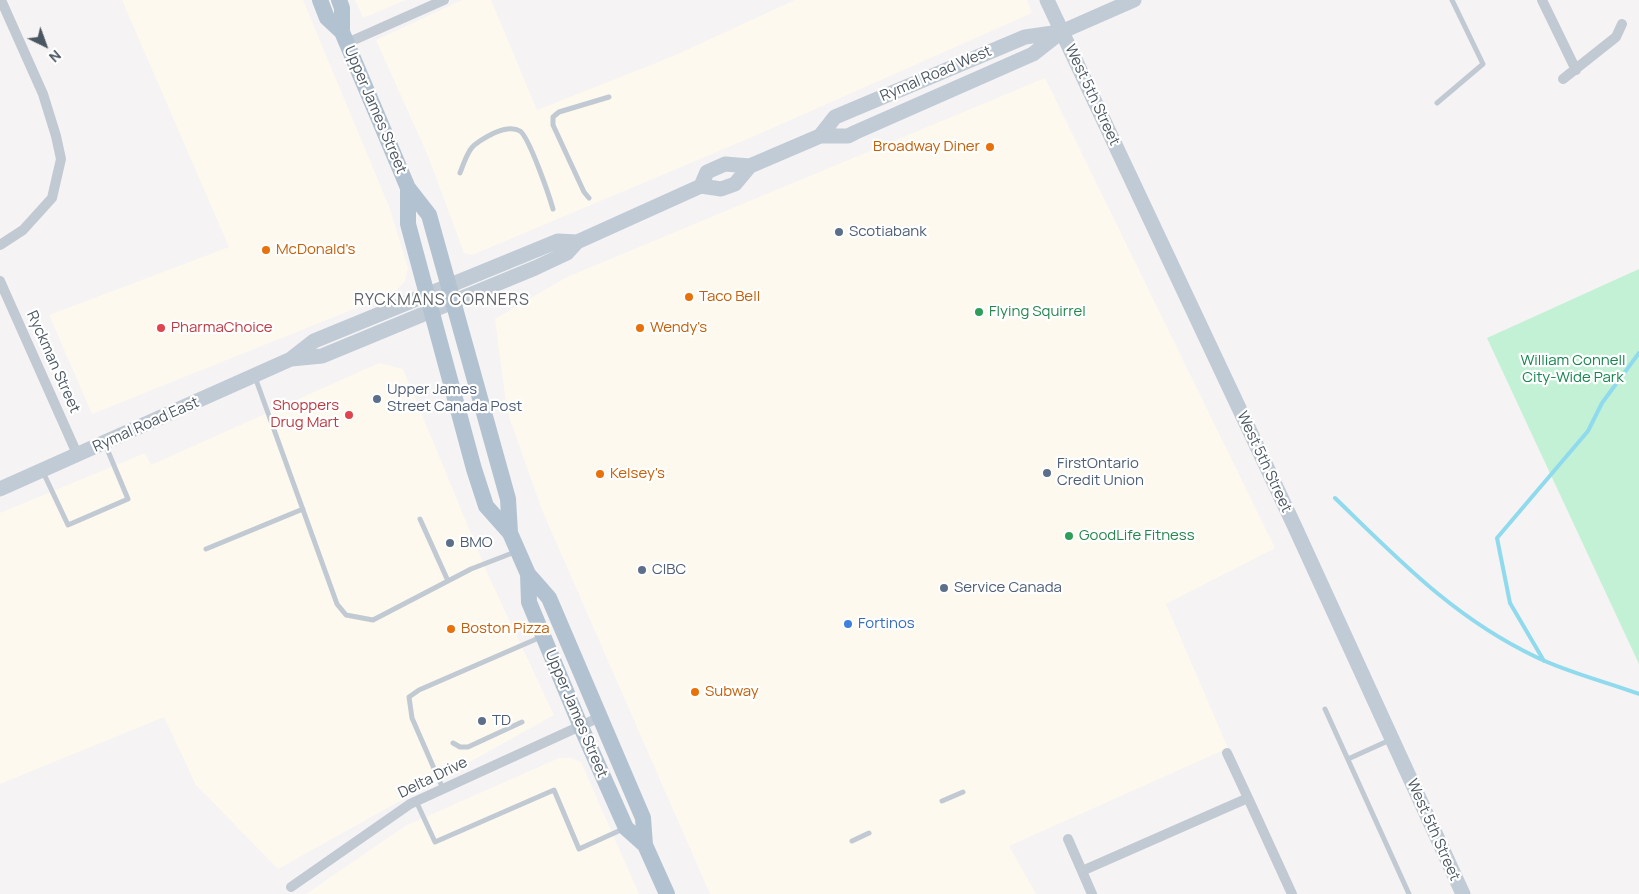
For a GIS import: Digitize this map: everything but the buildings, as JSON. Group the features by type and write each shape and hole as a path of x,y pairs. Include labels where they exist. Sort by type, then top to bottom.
{"main road":[{"name":"Upper James Street","path":"320,0 327,18 344,37 408,188 429,215 508,499 510,533 528,574 549,598 643,818 644,845"},
{"name":"Upper James Street","path":"339,0 342,8 344,37"},
{"name":"West 5th Street","path":"1047,0 1392,739 1462,894"},
{"name":"Rymal Road West","path":"577,242 701,186 721,189 735,184 750,166 820,136 848,136 1033,54 1061,32 1134,0"},
{"name":"Rymal Road West","path":"820,136 835,117 1025,37 1061,32"},
{"name":"Rymal Road West","path":"701,186 707,172 726,164 750,166"},
{"name":"Upper James Street","path":"408,188 408,224 433,310 474,468 486,506 510,533"},
{"name":"Rymal Road East","path":"0,489 255,376 291,359 314,341 428,292 558,241 577,242"},
{"name":"Rymal Road East","path":"291,359 322,356 567,253 577,242"},
{"name":"Upper James Street","path":"528,574 529,602 581,727 626,828 644,845 667,894"}],"street":[{"path":"0,244 23,230 52,198 61,159 43,94 1,0"},
{"path":"344,37 444,0"},
{"path":"1542,0 1576,70"},
{"path":"1563,79 1616,37 1622,24"},
{"name":"Ryckman Street","path":"0,281 78,456"},
{"name":"Delta Drive","path":"291,887 416,801 600,717"},
{"path":"1227,753 1292,894"},
{"path":"1082,871 1248,798"},
{"path":"1068,839 1092,894"}],"lane":[{"path":"1437,103 1483,64 1452,0"},
{"path":"590,198 584,192 553,125 553,117 559,112 609,97"},
{"path":"460,172 470,148 497,132 513,128 521,131 528,144 553,209"},
{"path":"255,376 337,604 346,615 373,620 471,569 517,551"},
{"path":"42,471 68,525 128,499 105,443"},
{"path":"206,549 303,509"},
{"path":"420,519 448,581"},
{"path":"442,789 412,718 409,697 419,690 543,635"},
{"path":"1325,709 1409,894"},
{"path":"453,743 460,747 468,747 522,722"},
{"path":"1348,759 1392,739"},
{"path":"416,801 435,842 554,790 578,849 626,828"},
{"path":"942,801 963,792"},
{"path":"852,841 869,833"}],"shaded area":[{"path":"122,0 303,0 390,209 408,268 405,281 394,293 92,414 49,315 229,247"},
{"path":"355,0 406,0 363,18"},
{"path":"462,0 491,0 537,110 671,57 795,0 1027,0 1032,13 750,138 472,255 464,253 428,156 376,40"},
{"path":"1045,78 1275,548 1166,604 1228,748 1009,846 1036,894 710,894 542,510 507,411 495,319 567,277"},
{"path":"379,363 403,369 489,577 554,715 278,869 196,785 164,717 0,784 0,513 145,453 151,465"},
{"path":"559,758 571,758 581,762 639,894 306,894 405,826"}],"green space":[{"name":"William Connell City-Wide Park","path":"1639,269 1639,664 1487,338"}],"waterway":[{"path":"1544,661 1510,603 1497,538 1588,431 1602,403 1639,353"},
{"path":"1335,498 1429,586 1453,606 1506,642 1548,663 1639,694"}],"place":[{"name":"Broadway Diner","path":"990,147"},
{"name":"Scotiabank","path":"839,232"},
{"name":"McDonald's","path":"266,250"},
{"name":"Taco Bell","path":"689,297"},
{"name":"Flying Squirrel","path":"979,312"},
{"name":"PharmaChoice","path":"161,328"},
{"name":"Wendy's","path":"640,328"},
{"name":"Upper James Street Canada Post","path":"377,399"},
{"name":"Shoppers Drug Mart","path":"349,415"},
{"name":"FirstOntario Credit Union","path":"1047,473"},
{"name":"Kelsey's","path":"600,474"},
{"name":"GoodLife Fitness","path":"1069,536"},
{"name":"BMO","path":"450,543"},
{"name":"CIBC","path":"642,570"},
{"name":"Service Canada","path":"944,588"},
{"name":"Fortinos","path":"848,624"},
{"name":"Boston Pizza","path":"451,629"},
{"name":"Subway","path":"695,692"},
{"name":"TD","path":"482,721"}],"district":[{"name":"RYCKMANS CORNERS","path":"442,301"}]}
